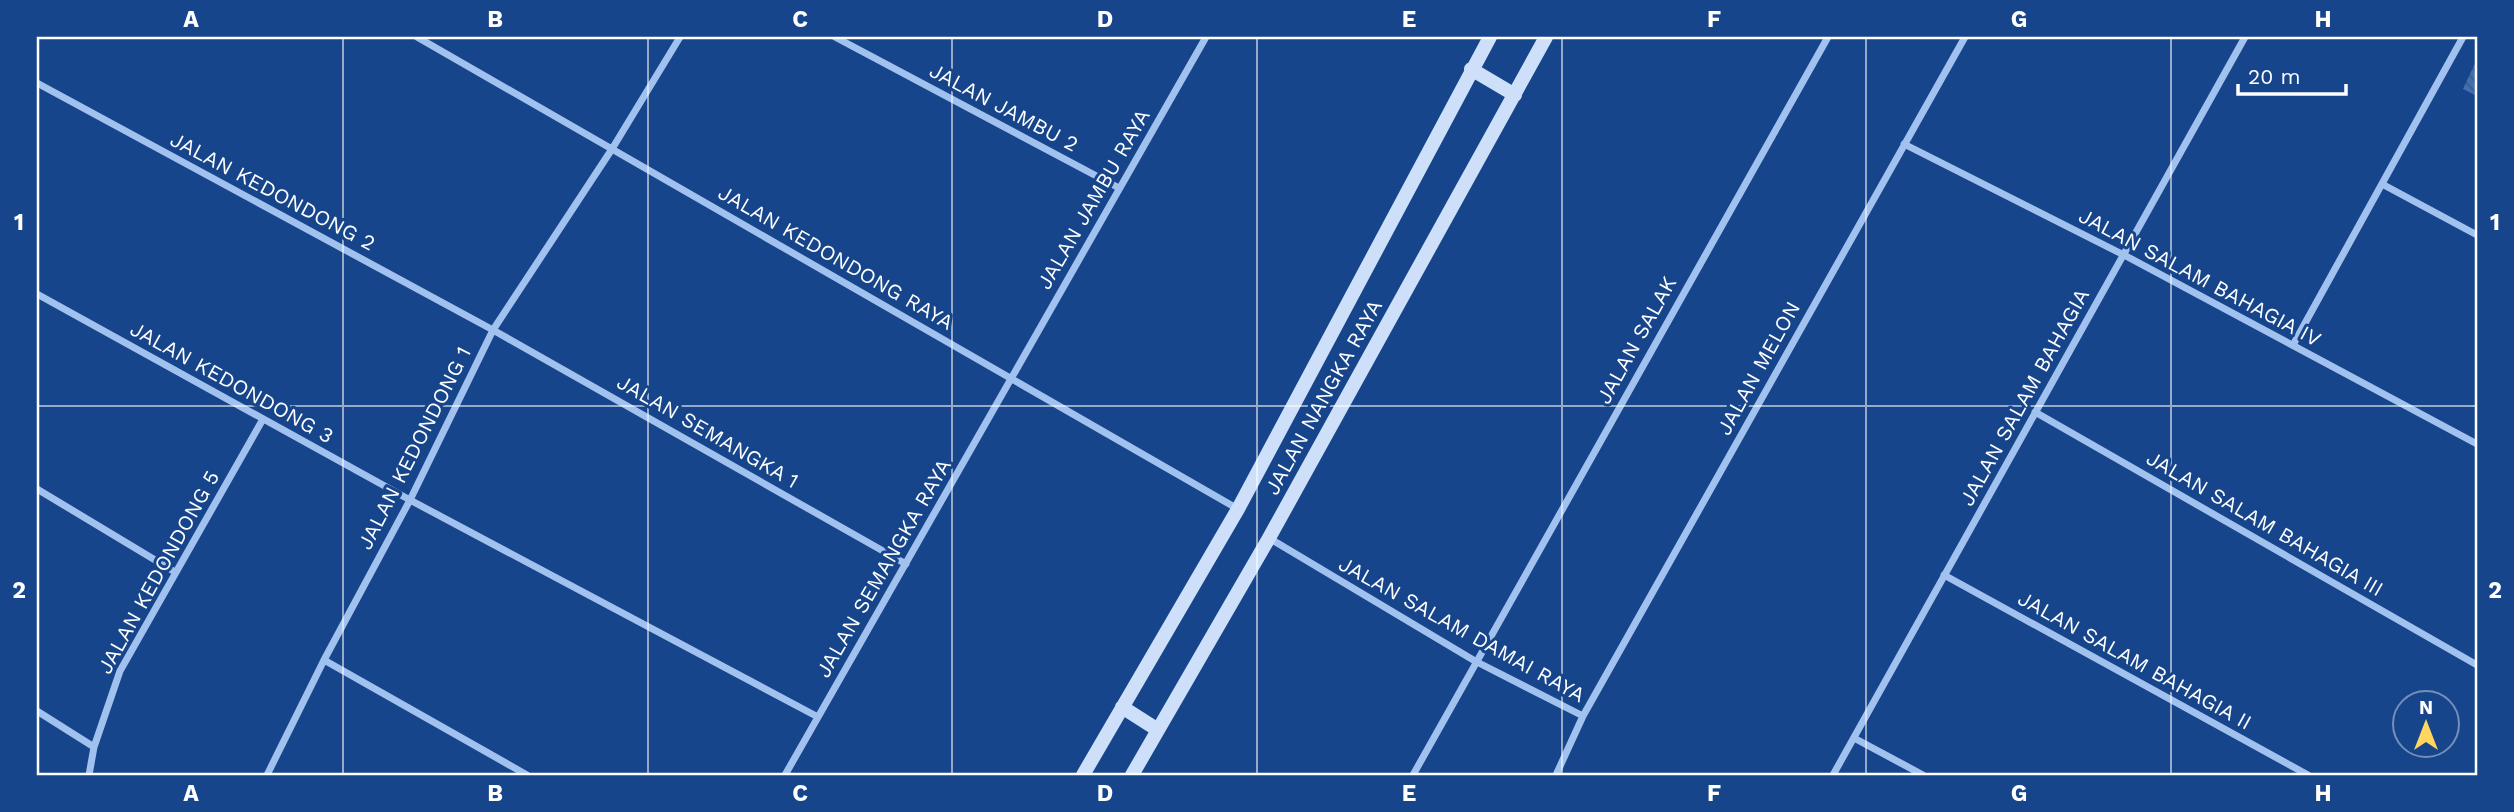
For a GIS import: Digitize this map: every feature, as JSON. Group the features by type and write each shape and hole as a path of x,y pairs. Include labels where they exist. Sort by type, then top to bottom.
{"street":[{"name":"JALAN KEDONDONG RAYA","path":"417,37 1238,509"},
{"name":"JALAN KEDONDONG 1","path":"267,775 324,660 410,500 493,330 612,149 680,37"},
{"name":"JALAN JAMBU 2","path":"835,37 1119,188"},
{"name":"JALAN JAMBU RAYA","path":"1012,379 1206,37"},
{"name":"JALAN NANGKA RAYA","path":"1083,775 1238,509 1490,37"},
{"name":"JALAN NANGKA RAYA","path":"1132,775 1269,538 1546,37"},
{"name":"JALAN SALAK","path":"1413,775 1828,37"},
{"name":"JALAN MELON","path":"1583,716 1965,37"},
{"name":"JALAN SALAM BAHAGIA","path":"1833,775 2245,37"},
{"path":"2293,345 2463,37"},
{"path":"1471,69 1515,96"},
{"name":"JALAN KEDONDONG 2","path":"37,83 493,330"},
{"name":"JALAN SALAM BAHAGIA IV","path":"1904,144 2124,255 2477,444"},
{"path":"2382,184 2477,235"},
{"name":"JALAN KEDONDONG 3","path":"37,294 410,500 818,717"},
{"name":"JALAN SEMANGKA 1","path":"493,330 906,564"},
{"name":"JALAN SEMANGKA RAYA","path":"785,775 1012,379"},
{"name":"JALAN SALAM BAHAGIA III","path":"2035,412 2477,665"},
{"name":"JALAN KEDONDONG 5","path":"89,775 94,747 120,671 263,419"},
{"path":"37,489 175,572"},
{"name":"JALAN SALAM DAMAI RAYA","path":"1269,538 1475,661 1583,716 1556,775"},
{"name":"JALAN SALAM BAHAGIA II","path":"1944,575 2308,775"},
{"path":"324,660 527,775"},
{"path":"1122,707 1158,730"},
{"path":"37,711 94,747"},
{"path":"1854,738 1923,775"}],"building":[{"path":"2477,59 2477,96 2463,89"}]}
